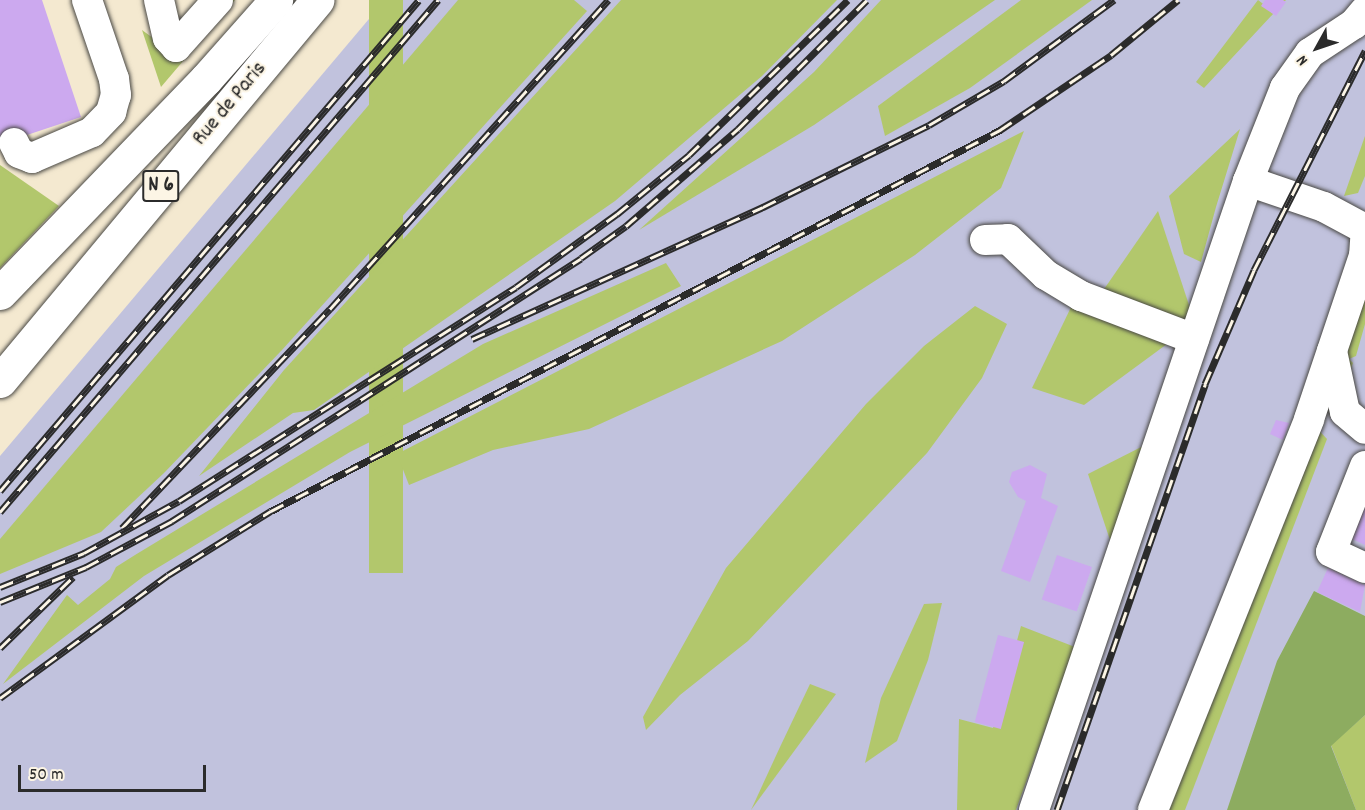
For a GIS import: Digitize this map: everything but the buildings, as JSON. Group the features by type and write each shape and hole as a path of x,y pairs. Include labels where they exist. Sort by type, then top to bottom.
{"main road":[{"name":"Rue de Paris","path":"0,293 206,79 276,0"},
{"name":"Rue de Paris","path":"2,378 317,0"}],"lane":[{"path":"14,143 19,153 32,158 92,132 111,112 116,96 114,79 87,0"},
{"path":"159,0 168,38 176,47 218,0"},
{"path":"1034,810 1248,181 1285,88 1301,63 1365,11"},
{"path":"1248,181 1324,207 1365,229"},
{"path":"985,240 1008,239 1046,274 1081,296 1194,339"},
{"path":"1153,810 1300,441 1364,256 1365,240"},
{"path":"1332,351 1345,412 1365,429"},
{"path":"1365,466 1331,552 1365,568"}],"shaded area":[{"path":"385,0 1365,0 1365,810 0,810 0,456"}],"green space":[{"path":"227,0 235,0 161,87 142,30 168,49"},
{"path":"369,0 403,0 403,573 369,573"},
{"path":"458,0 574,0 587,11 282,350 164,473 101,532 0,574 0,539"},
{"path":"621,0 837,0 762,76 615,201 314,410 293,413 199,476 284,370"},
{"path":"881,0 995,0 814,125 639,230 814,72"},
{"path":"1021,0 1092,0 970,88 885,136 878,106"},
{"path":"1258,0 1270,9 1278,0 1286,0 1204,88 1196,82"},
{"path":"1240,129 1201,262 1184,254 1169,196"},
{"path":"1024,131 1001,188 915,255 782,341 589,429 493,450 409,485 397,454"},
{"path":"1365,136 1365,176 1358,193 1344,196"},
{"path":"0,165 59,206 0,268"},
{"path":"1158,211 1190,308 1191,328 1100,295"},
{"path":"666,263 681,286 350,452 144,576 3,684 67,595 78,605 110,579 116,567 483,344"},
{"path":"1365,275 1365,324 1356,356 1349,359 1353,363 1345,383 1338,352"},
{"path":"1074,301 1167,344 1084,405 1032,388"},
{"path":"975,306 1007,324 982,378 927,453 748,641 680,695 646,730 643,717 726,568 866,404 924,346"},
{"path":"1312,423 1327,439 1185,810 1159,810"},
{"path":"1151,442 1112,546 1088,474"},
{"path":"1314,591 1365,616 1365,715 1331,746 1356,810 1227,810 1277,661"},
{"path":"942,603 928,660 897,741 865,763 881,698 924,604"},
{"path":"1021,626 1075,647 1016,810 957,810 959,719 993,728"},
{"path":"810,684 836,694 751,810 780,747"},
{"path":"1365,715 1365,810 1356,810 1331,745"}],"railway":[{"path":"0,491 419,0"},
{"path":"0,512 438,0"},
{"path":"122,528 330,309 608,0"},
{"path":"0,587 84,553 179,501 516,287 617,214 689,155 848,0"},
{"path":"0,602 86,567 172,521 581,258 626,226 738,129 867,0"},
{"path":"472,339 763,207 929,125 1004,81 1114,0"},
{"path":"0,698 168,575 271,511 1000,130 1111,55 1178,0"},
{"path":"1057,810 1205,384 1254,270 1365,51"},
{"path":"0,648 73,577"}]}
